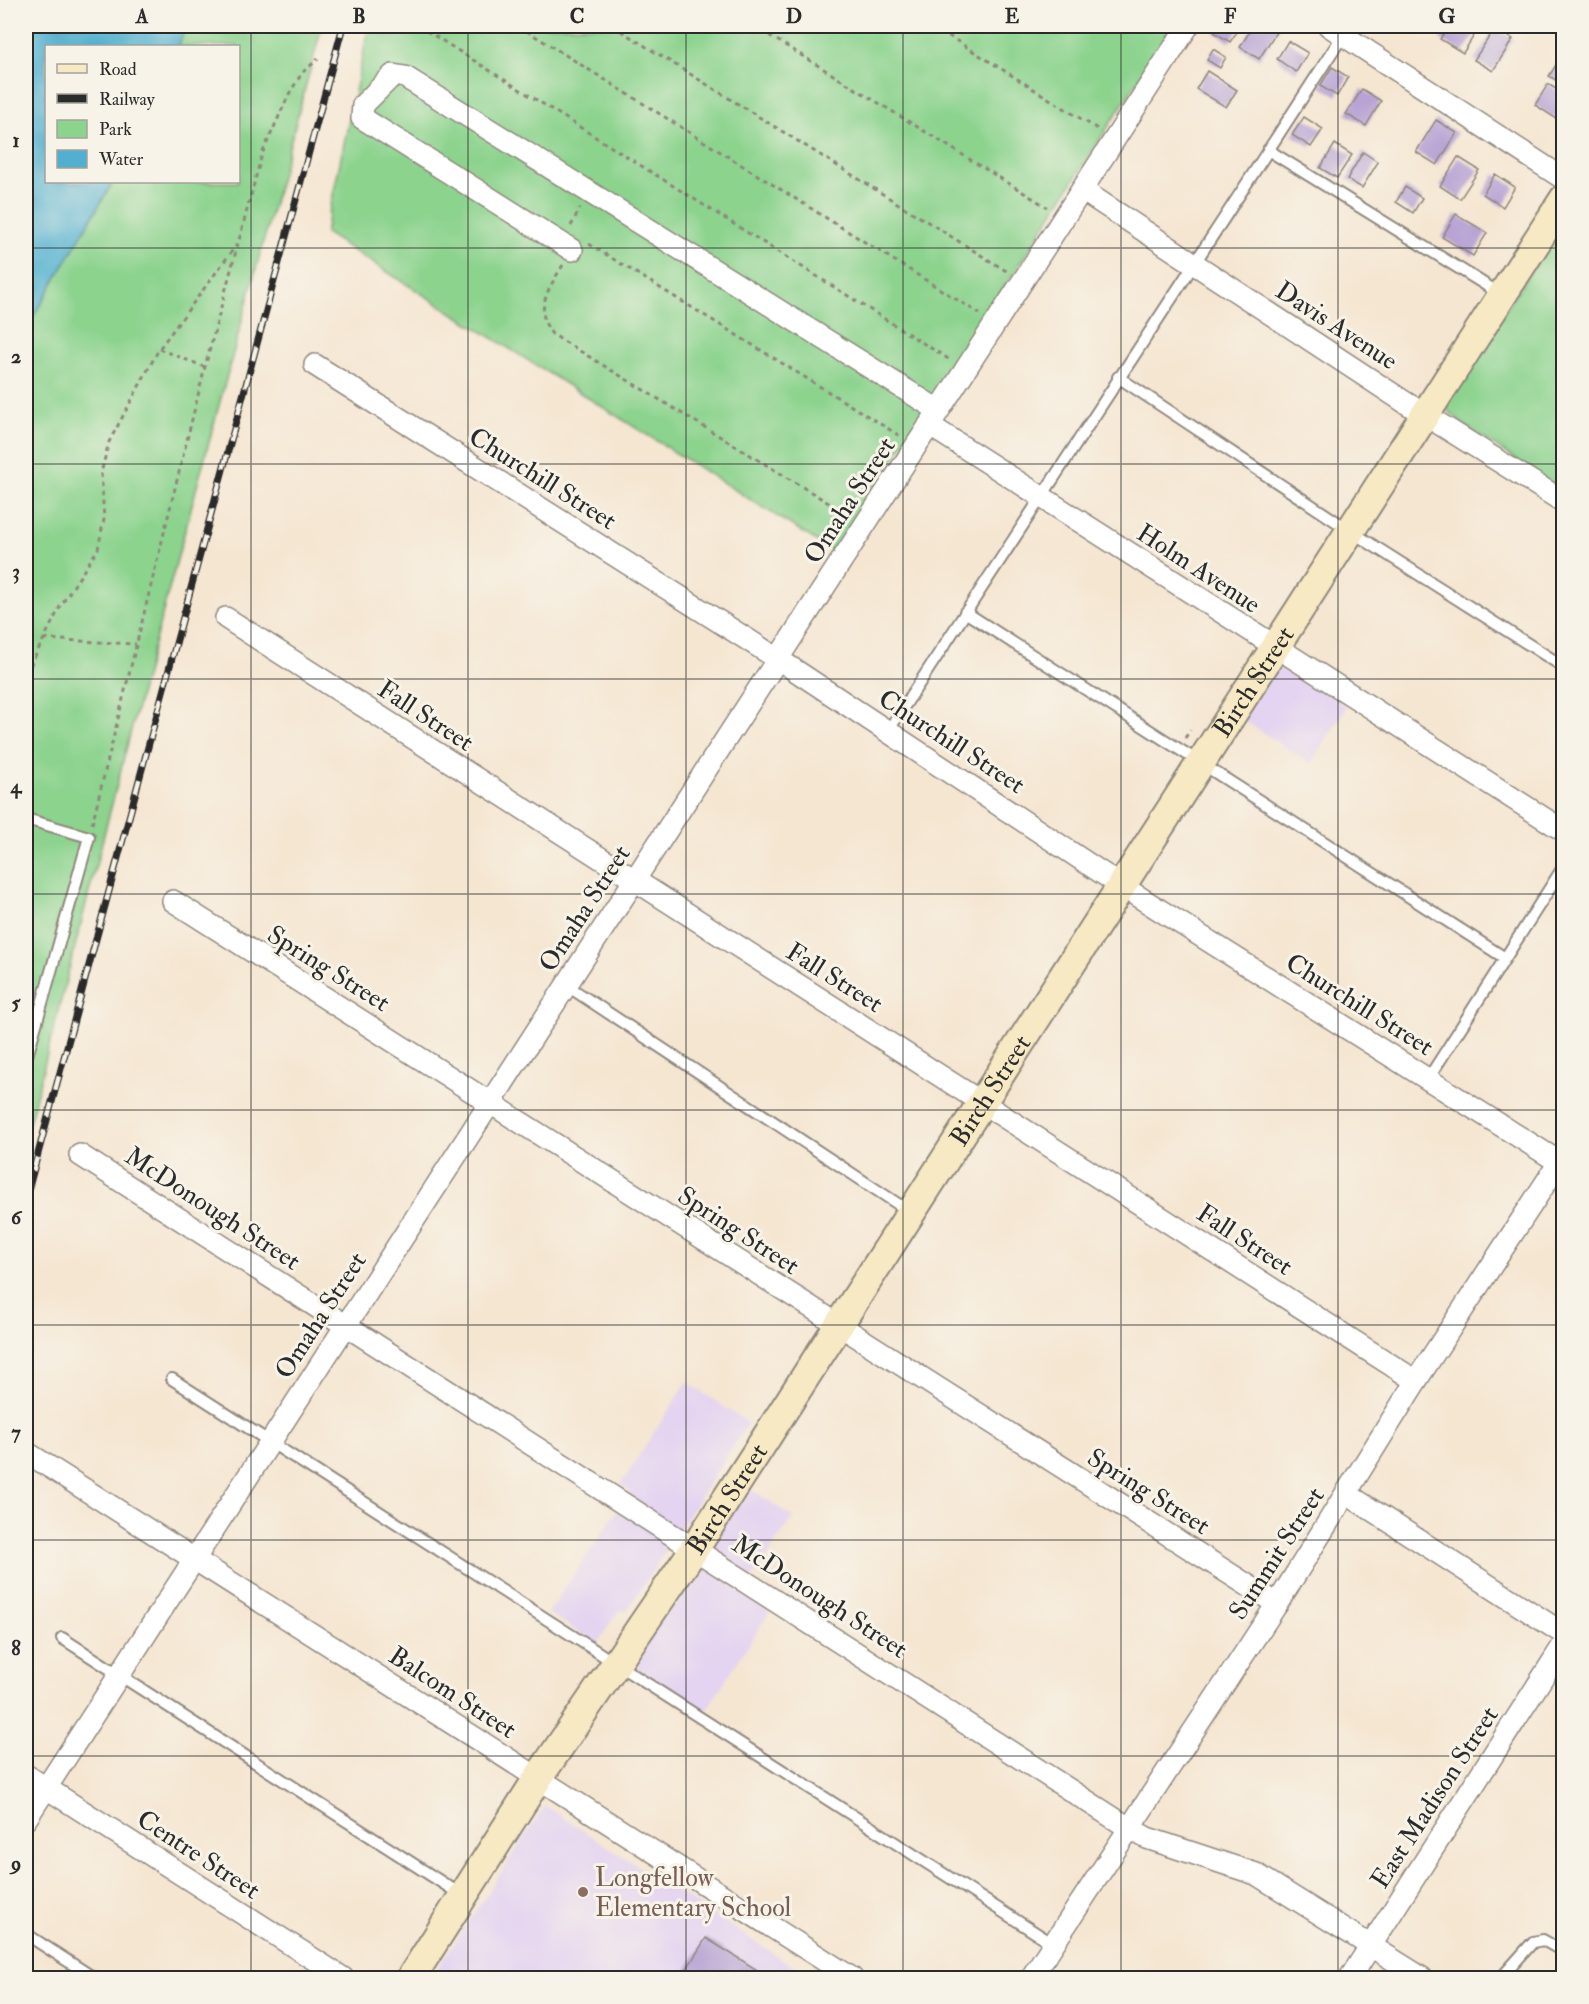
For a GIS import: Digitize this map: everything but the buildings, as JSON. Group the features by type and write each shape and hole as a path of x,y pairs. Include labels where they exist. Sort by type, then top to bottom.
{"main road":[{"name":"Birch Street","path":"411,1978 538,1778 695,1548 1563,199"}],"street":[{"name":"Omaha Street","path":"26,1819 193,1558 1188,26"},
{"path":"1340,29 1563,179"},
{"name":"Holm Avenue","path":"576,244 362,118 363,105 393,75 405,77 589,192 933,418 1042,498 1563,831"},
{"name":"Davis Avenue","path":"1082,190 1424,414 1563,502"},
{"name":"Churchill Street","path":"315,365 778,659 1120,885 1428,1079 1561,1158"},
{"name":"Fall Street","path":"226,618 1416,1382"},
{"name":"Spring Street","path":"173,901 1277,1604"},
{"name":"McDonough Street","path":"80,1155 1129,1828 1148,1838 1256,1874 1422,1978"},
{"name":"Summit Street","path":"1031,1978 1277,1604 1416,1382 1561,1158"},
{"name":"Balcom Street","path":"26,1452 852,1978"},
{"path":"1347,1494 1563,1634"},
{"name":"East Madison Street","path":"1350,1978 1563,1644"},
{"name":"Centre Street","path":"26,1775 343,1978"}],"lane":[{"path":"888,731 1042,498 1118,377 1196,264 1268,150 1340,29"},
{"path":"1268,150 1502,295"},
{"path":"1118,377 1349,530 1563,667"},
{"path":"965,612 1505,958"},
{"path":"26,819 89,837 26,1060"},
{"path":"1428,1079 1563,866"},
{"path":"566,985 910,1212"},
{"path":"171,1379 1053,1944"},
{"path":"62,1638 464,1896"},
{"path":"26,1934 94,1978"},
{"path":"1507,1977 1533,1942 1543,1941 1563,1952"}],"path":[{"path":"419,26 964,370"},
{"path":"519,26 994,323"},
{"path":"613,26 1021,282"},
{"path":"754,26 1064,218"},
{"path":"933,26 1114,139"},
{"path":"89,837 205,367 262,154 275,122 302,73 318,59"},
{"path":"589,192 571,227 576,244 916,446"},
{"path":"26,674 61,605 98,549 104,519 100,490 103,459 159,349 239,242"},
{"path":"576,244 545,297 543,316 552,334 864,525"},
{"path":"159,349 205,367"},
{"path":"44,639 135,644"},
{"path":"1184,739 1190,730"}],"shaded area":[{"path":"1278,666 1288,668 1347,706 1311,764 1240,718"},
{"path":"687,1382 748,1423 626,1612 619,1610 597,1644 548,1613 630,1492 620,1485"},
{"path":"743,1484 793,1517 743,1593 770,1611 704,1714 627,1662"},
{"name":"Longfellow Elementary School","path":"545,1806 811,1978 431,1978"}],"green space":[{"path":"187,26 322,26 140,696 26,1135 26,329 112,183 240,183 240,45 178,45"},
{"path":"369,26 1173,26 834,552 325,233"},
{"path":"1563,220 1563,492 1464,425 1446,409 1447,402"}],"water":[{"path":"26,26 187,26 178,45 45,45 45,183 112,183 26,329"}],"railway":[{"path":"26,1198 343,26"}],"place":[{"name":"Longfellow Elementary School","path":"583,1892"}]}
